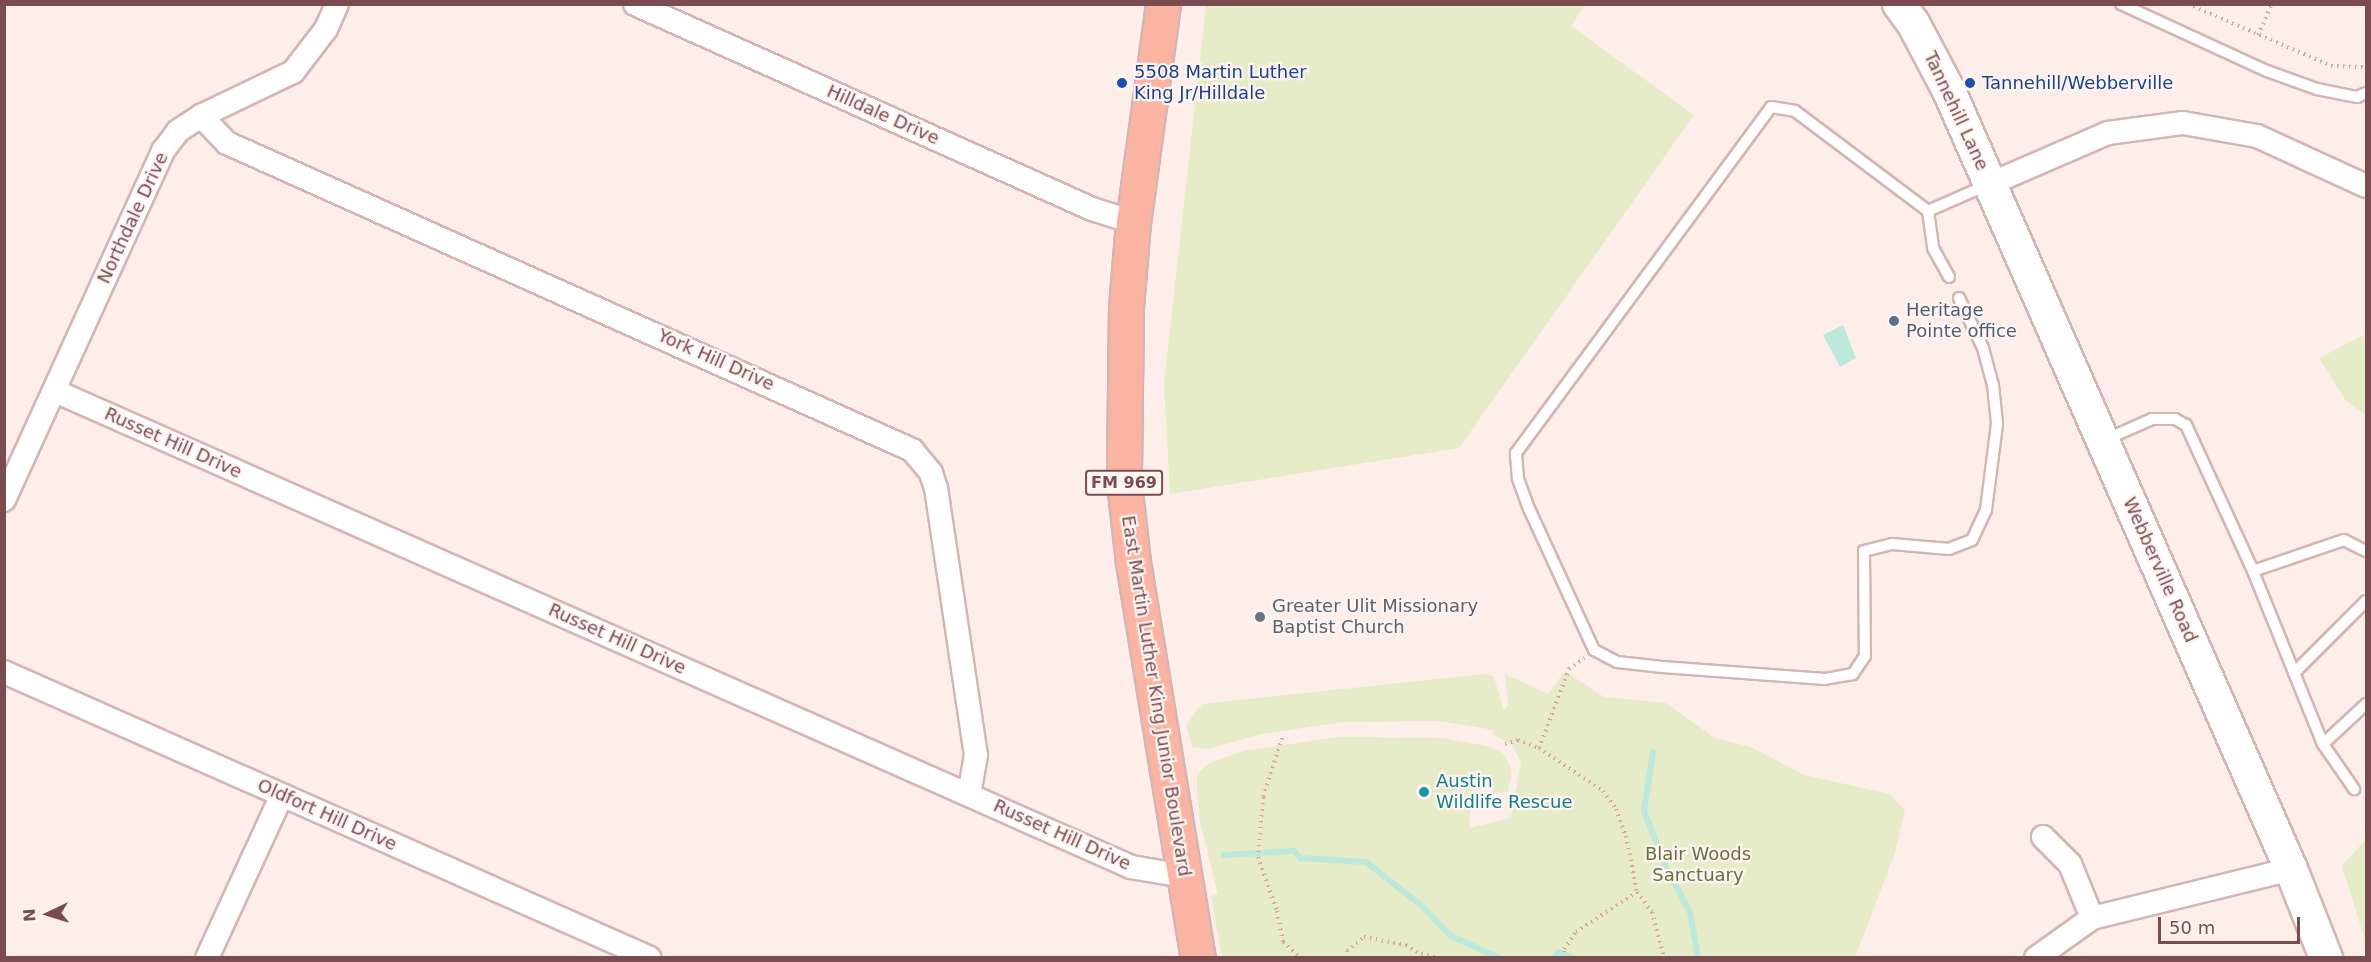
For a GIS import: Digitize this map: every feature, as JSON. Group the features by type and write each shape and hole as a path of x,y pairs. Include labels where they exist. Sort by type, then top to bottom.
{"main road":[{"name":"East Martin Luther King Junior Boulevard","path":"1163,4 1133,222 1122,394 1124,483 1198,957"}],"street":[{"name":"Northdale Drive","path":"4,500 163,151 178,131 201,117 293,72 326,30 337,4"},
{"name":"Hilldale Drive","path":"635,4 1092,208 1133,222"},
{"name":"Tannehill Lane","path":"1903,6 1936,64 1990,184 2108,133 2183,123 2258,136 2367,186"},
{"name":"York Hill Drive","path":"201,117 227,143 912,450 931,473 936,488 976,755 969,794"},
{"name":"Webberville Road","path":"1990,184 2291,869 2326,957"},
{"name":"Russet Hill Drive","path":"55,391 1131,867 1184,876"},
{"name":"Oldfort Hill Drive","path":"4,672 650,957"},
{"path":"207,957 282,795"},
{"path":"2043,837 2070,864 2092,918"},
{"path":"2036,957 2092,918 2291,869"}],"lane":[{"path":"2121,4 2267,71 2317,90 2357,97 2367,93"},
{"path":"1949,278 1933,248 1928,211 1795,111 1772,107 1516,453 1518,478 1529,509 1582,632 1594,650 1617,662 1662,667 1825,679 1853,674 1865,656 1864,551 1892,544 1949,549 1972,540 1986,510 1997,424 1993,385 1983,348 1959,298"},
{"path":"1928,211 1990,184"},
{"path":"2103,440 2152,419 2175,419 2186,425 2253,571 2323,744 2354,789"},
{"path":"2253,571 2344,540 2367,551"},
{"path":"2294,673 2367,601"},
{"path":"2323,744 2367,704"}],"path":[{"path":"2188,4 2331,66 2367,68"},
{"path":"2258,35 2271,4"},
{"path":"1539,748 1569,669 1594,650"},
{"path":"1281,738 1263,798 1258,857 1283,942 1301,957"},
{"path":"1505,744 1518,740 1539,748 1603,791 1616,809 1626,836 1637,892 1652,912 1665,957"},
{"path":"1564,957 1564,949 1576,932 1637,892"},
{"path":"1348,957 1347,951 1364,937 1406,945 1421,954 1438,957"},
{"path":"1470,957 1481,957"}],"green space":[{"path":"1206,5 1585,5 1571,26 1694,115 1459,448 1170,494 1164,383"},
{"path":"2366,334 2366,415 2346,401 2319,358"},
{"name":"Blair Woods Sanctuary","path":"1565,671 1604,697 1666,703 1715,738 1751,747 1804,775 1890,794 1905,811 1894,856 1855,957 1222,957 1211,896 1218,894 1200,821 1197,793 1197,774 1208,764 1243,751 1338,737 1442,738 1486,746 1503,753 1512,770 1508,792 1491,794 1494,786 1473,782 1469,828 1511,818 1521,762 1512,745 1492,734 1494,730 1439,721 1344,722 1261,734 1208,749 1192,747 1186,725 1202,704 1484,674 1494,677 1504,711 1508,705 1505,674 1548,694"},
{"path":"2366,839 2366,943 2342,866"}],"water":[{"path":"1843,325 1856,358 1840,367 1823,335"}],"waterway":[{"path":"1653,752 1644,811 1666,868 1690,912 1698,958"},
{"path":"1224,855 1294,851 1300,858 1366,862 1422,906 1451,936 1499,958"},
{"path":"1553,958 1559,952 1573,958"}],"place":[{"name":"5508 Martin Luther King Jr/Hilldale","path":"1122,83"},
{"name":"Tannehill/Webberville","path":"1970,83"},
{"name":"Heritage Pointe office","path":"1894,321"},
{"name":"Greater Ulit Missionary Baptist Church","path":"1260,617"},
{"name":"Austin Wildlife Rescue","path":"1424,792"}]}
